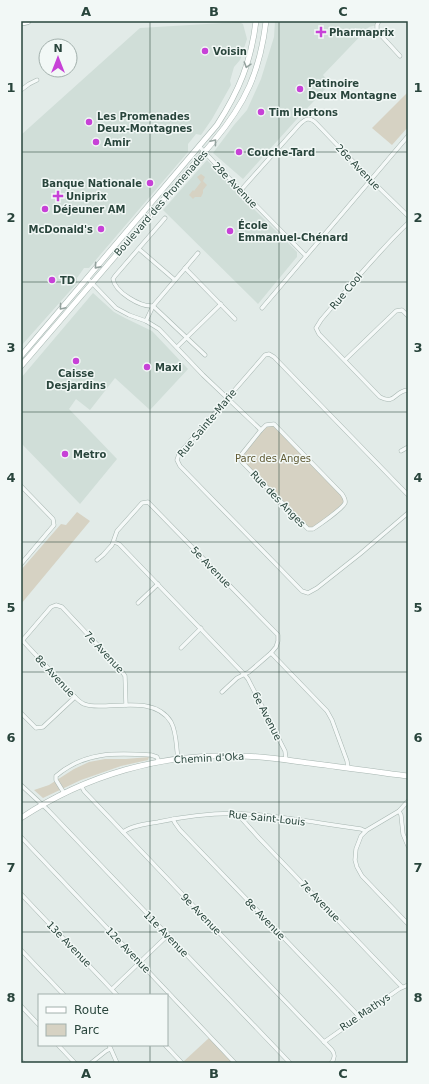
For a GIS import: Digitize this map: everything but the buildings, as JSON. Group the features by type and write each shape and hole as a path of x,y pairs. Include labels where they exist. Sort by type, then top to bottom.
{"highway":[{"path":"21,22 27,21"}],"street":[{"name":"Boulevard des Promenades","path":"21,356 220,120 241,83 250,53 256,21"},
{"name":"Boulevard des Promenades","path":"21,366 229,123 238,110 254,76 260,59 266,21"},
{"path":"379,21 376,25 377,30 400,56"},
{"path":"21,90 37,80"},
{"name":"26e Avenue","path":"241,190 299,125 304,120 308,119 316,123 408,216"},
{"path":"262,308 408,136"},
{"name":"28e Avenue","path":"199,146 306,256"},
{"path":"165,218 113,279 115,285 127,297 145,306 153,306 205,355"},
{"name":"Rue Cool","path":"344,360 319,334 317,326 384,247 408,223"},
{"path":"139,248 175,280"},
{"path":"146,321 153,306 198,253"},
{"path":"185,268 235,319"},
{"path":"88,278 118,309 146,321 159,329 203,375 261,430"},
{"path":"177,347 220,304"},
{"path":"408,316 402,310 397,310 344,360 380,398 390,400 404,390 408,390"},
{"name":"Rue Sainte-Marie","path":"408,495 274,357 269,354 265,355 179,454 177,460 180,466 302,591 308,593 317,588 360,554 408,513"},
{"name":"Rue des Anges","path":"274,424 342,494 345,503 313,529 308,529 242,462 242,455 261,430 266,425 274,424"},
{"path":"401,451 408,447"},
{"path":"21,486 53,519 54,525 22,562"},
{"name":"5e Avenue","path":"114,542 117,531 142,503 148,502 278,635 276,647 271,653"},
{"path":"97,560 114,542"},
{"name":"6e Avenue","path":"114,542 118,544 158,584 248,679 285,751 286,760"},
{"path":"138,603 158,584"},
{"name":"7e Avenue","path":"21,640 51,607 56,605 62,607 122,670 125,676 126,705"},
{"path":"181,648 201,628"},
{"name":"8e Avenue","path":"21,640 74,697 84,704 94,706 140,705 160,711 171,722 178,758"},
{"path":"222,692 237,678 249,672 271,653 327,711 332,720 347,761 348,768"},
{"path":"21,712 36,728 43,727 74,697"},
{"path":"64,794 56,780 56,776 72,765 89,758 110,755 151,754 157,757 159,762"},
{"name":"Chemin d'Oka","path":"21,818 42,805 82,785 121,771 178,758 235,756 286,760 408,776"},
{"name":"9e Avenue","path":"82,785 84,791 334,1052 334,1060 331,1063"},
{"name":"11e Avenue","path":"21,786 42,805 290,1063"},
{"path":"408,801 399,811 365,831 361,836 356,849 358,869 365,879 408,924"},
{"path":"399,811 401,815 403,834 408,846"},
{"name":"Rue Saint-Louis","path":"124,832 131,828 203,814 270,816 361,829 365,831"},
{"name":"7e Avenue","path":"241,814 242,819 402,987"},
{"name":"8e Avenue","path":"173,819 174,824 356,1012 359,1017"},
{"name":"12e Avenue","path":"21,837 235,1063"},
{"name":"13e Avenue","path":"21,894 116,994"},
{"path":"112,989 168,936"},
{"path":"21,950 63,994"},
{"name":"Rue Mathys","path":"324,1042 402,987 408,985"},
{"path":"21,1006 38,1024"},
{"path":"59,1046 75,1063"},
{"path":"166,1046 182,1063"},
{"path":"91,1063 109,1047 117,1063"}],"shaded area":[{"path":"275,21 376,21 377,25 369,27 323,75 330,84 243,179 213,153 247,110 261,79 274,37"},
{"path":"239,22 243,24 247,39 240,60 234,67 230,81 231,85 212,119 201,135 196,134 188,144 188,152 89,268 84,268 77,278 77,283 21,346 21,135 140,28"},
{"name":"École Emmanuel-Chénard","path":"207,160 297,252 297,257 258,304 163,210"},
{"path":"93,293 114,312 152,331 188,369 150,410 115,378 90,410 76,399 69,409 117,459 80,504 21,443 21,378"}],"green space":[{"path":"408,92 408,127 392,145 372,128"},
{"path":"201,174 205,177 203,181 207,185 203,190 201,197 195,197 193,199 189,195 201,182 197,177"},
{"name":"Parc des Anges","path":"274,424 342,494 345,503 322,523 308,529 242,462 241,455 266,425"},
{"path":"77,512 90,521 21,604 21,570 61,524 66,525"},
{"path":"149,757 148,760 121,766 81,780 43,798 34,790 49,785 74,769 89,762 105,759"},
{"path":"209,1038 233,1063 183,1062"}],"place":[{"name":"Pharmaprix","path":"321,32"},
{"name":"Voisin","path":"205,51"},
{"name":"Patinoire Deux Montagne","path":"300,89"},
{"name":"Tim Hortons","path":"261,112"},
{"name":"Les Promenades Deux-Montagnes","path":"89,122"},
{"name":"Amir","path":"96,142"},
{"name":"Couche-Tard","path":"239,152"},
{"name":"Banque Nationale","path":"150,183"},
{"name":"Uniprix","path":"58,196"},
{"name":"Déjeuner AM","path":"45,209"},
{"name":"McDonald's","path":"101,229"},
{"name":"École Emmanuel-Chénard","path":"230,231"},
{"name":"TD","path":"52,280"},
{"name":"Caisse Desjardins","path":"76,361"},
{"name":"Maxi","path":"147,367"},
{"name":"Metro","path":"65,454"}]}
